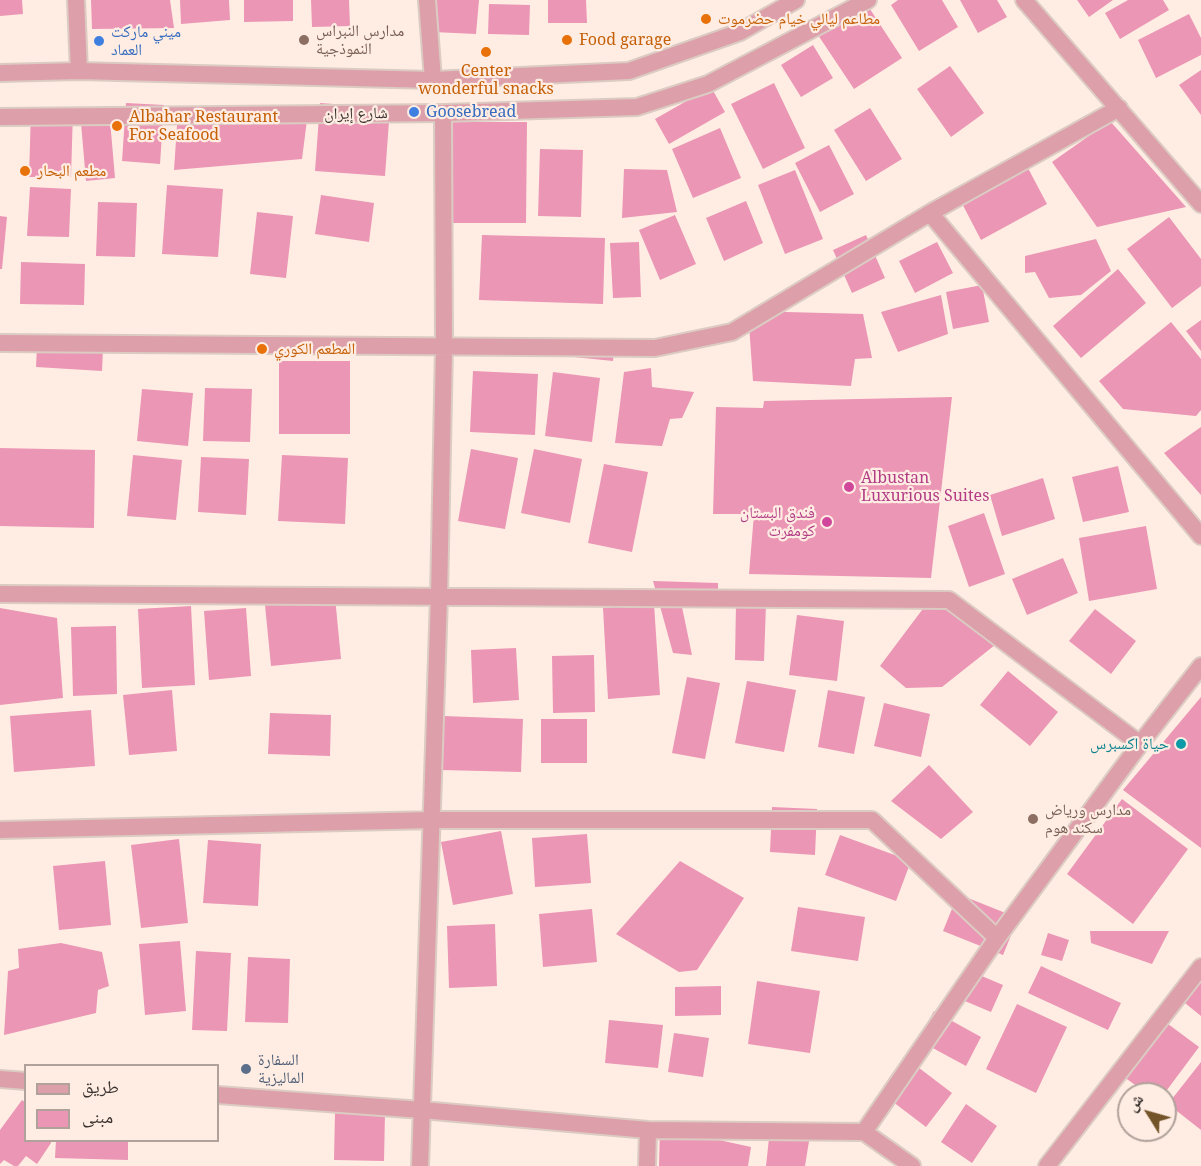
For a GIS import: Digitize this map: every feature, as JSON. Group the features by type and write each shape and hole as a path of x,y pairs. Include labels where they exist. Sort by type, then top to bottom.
{"street":[{"path":"76,0 79,71"},
{"path":"427,0 433,80"},
{"path":"0,73 79,71 433,80 629,71 740,32 795,0"},
{"name":"شارع إيران","path":"0,117 442,113 637,107 708,84 868,0"},
{"path":"1024,0 1201,204"},
{"path":"0,343 655,348 732,332 930,213 1119,108"},
{"path":"420,1166 439,597 444,347 442,113"},
{"path":"930,213 1201,536"},
{"path":"0,594 949,600 1140,744"},
{"path":"864,1132 997,938 1140,744 1201,666"},
{"path":"0,830 433,820 872,820 997,938"},
{"path":"1047,1166 1201,967"},
{"path":"0,1079 24,1081"},
{"path":"219,1095 648,1130 864,1132 912,1166"},
{"path":"647,1166 648,1130"}],"building":[{"path":"0,0 22,0 23,14 0,16"},
{"path":"91,0 170,0 174,28 92,29"},
{"path":"180,0 229,0 230,20 181,24"},
{"path":"244,0 293,0 293,21 244,22"},
{"path":"311,0 349,0 350,26 312,27"},
{"path":"435,0 479,0 476,34 433,32"},
{"path":"548,0 586,0 587,23 548,23"},
{"path":"898,0 942,0 958,27 919,51 891,5"},
{"path":"960,0 997,0 1007,17 978,33"},
{"path":"1077,0 1113,0 1089,17"},
{"path":"1128,0 1163,0 1169,10 1120,39 1105,13"},
{"path":"866,3 902,58 854,89 818,35"},
{"path":"489,4 530,5 529,35 488,34"},
{"path":"1189,14 1201,38 1201,55 1156,78 1138,40"},
{"path":"813,45 833,78 801,97 781,65"},
{"path":"950,66 984,113 951,137 917,89"},
{"path":"1201,70 1201,115 1179,85"},
{"path":"774,83 805,148 763,169 731,104"},
{"path":"711,87 725,112 669,144 655,119"},
{"path":"126,103 164,105 160,164 122,161"},
{"path":"320,103 390,108 385,176 315,171"},
{"path":"870,108 902,159 866,181 834,130"},
{"path":"31,110 73,111 71,177 29,177"},
{"path":"178,111 307,120 302,159 174,170"},
{"path":"110,120 115,178 86,181 81,123"},
{"path":"1110,121 1186,207 1097,227 1052,162"},
{"path":"452,122 527,122 526,223 452,223"},
{"path":"720,128 741,178 693,198 672,149"},
{"path":"829,145 854,194 820,212 795,163"},
{"path":"540,149 583,150 581,217 538,216"},
{"path":"1021,155 1047,204 981,240 955,190"},
{"path":"624,169 667,170 677,212 622,218"},
{"path":"795,170 823,239 785,254 758,185"},
{"path":"167,185 223,189 218,257 162,254"},
{"path":"30,187 71,189 69,237 27,236"},
{"path":"321,195 374,203 369,242 315,234"},
{"path":"746,201 763,243 724,261 706,218"},
{"path":"98,202 137,203 135,257 96,256"},
{"path":"257,212 293,216 286,278 250,274"},
{"path":"675,215 696,264 660,280 639,230"},
{"path":"0,216 7,217 2,269 0,269"},
{"path":"1169,217 1201,259 1201,286 1172,308 1127,249"},
{"path":"482,235 605,238 603,304 479,300"},
{"path":"866,235 885,278 852,293 833,250"},
{"path":"1096,239 1111,271 1081,295 1049,298 1035,272 1025,273 1025,256"},
{"path":"639,242 641,297 613,298 610,243"},
{"path":"937,242 953,273 915,293 899,261"},
{"path":"21,262 85,264 84,305 20,304"},
{"path":"1118,269 1146,303 1081,358 1053,326"},
{"path":"982,285 989,322 953,329 946,292"},
{"path":"941,295 948,334 898,352 881,312"},
{"path":"748,311 863,314 872,358 855,359 851,386 753,381"},
{"path":"1201,320 1201,351 1186,331"},
{"path":"1171,322 1201,359 1201,410 1196,416 1123,409 1099,381"},
{"path":"566,338 615,342 613,361 564,356"},
{"path":"37,346 103,349 102,371 36,367"},
{"path":"279,361 350,361 350,434 279,434"},
{"path":"651,368 652,387 694,392 682,418 670,419 662,446 615,443 624,372"},
{"path":"473,371 538,374 535,435 470,432"},
{"path":"553,372 600,378 592,442 545,436"},
{"path":"205,388 252,389 250,442 203,441"},
{"path":"142,389 193,393 188,446 137,441"},
{"name":"Albustan Luxurious Suites","path":"952,397 931,578 749,574 754,514 713,514 716,407 763,408 764,401"},
{"path":"1201,427 1201,495 1164,453"},
{"path":"0,448 95,450 94,528 0,526"},
{"path":"471,449 518,458 505,529 458,521"},
{"path":"534,449 582,459 570,523 521,513"},
{"path":"133,455 182,460 176,520 127,516"},
{"path":"282,455 348,458 345,524 278,521"},
{"path":"201,457 249,459 246,515 198,512"},
{"path":"604,464 648,472 632,552 588,543"},
{"path":"1118,466 1129,512 1083,522 1072,477"},
{"path":"1043,478 1055,519 1002,536 990,495"},
{"path":"984,513 1005,574 969,587 948,526"},
{"path":"1146,526 1157,589 1089,601 1079,538"},
{"path":"1063,558 1078,593 1027,615 1012,579"},
{"path":"653,581 718,583 718,606 682,607 692,655 673,653"},
{"path":"335,597 341,659 271,666 265,605"},
{"path":"931,598 995,645 942,687 906,688 880,666"},
{"path":"736,603 766,604 764,661 735,660"},
{"path":"654,604 660,695 608,699 603,608"},
{"path":"191,606 195,685 142,688 138,609"},
{"path":"0,608 57,618 63,698 0,705"},
{"path":"246,608 251,676 209,680 204,611"},
{"path":"1095,609 1136,641 1111,674 1069,641"},
{"path":"797,615 844,621 837,681 789,675"},
{"path":"116,626 117,694 73,696 71,627"},
{"path":"516,648 519,700 473,703 471,650"},
{"path":"594,655 595,712 553,713 552,656"},
{"path":"1008,671 1058,712 1030,746 980,705"},
{"path":"687,677 720,683 705,759 672,753"},
{"path":"747,681 796,690 784,752 735,743"},
{"path":"172,690 177,751 129,755 123,695"},
{"path":"828,690 865,697 854,754 818,747"},
{"name":"حياة اكسبرس","path":"1201,697 1201,848 1123,790"},
{"path":"884,703 930,714 921,757 874,746"},
{"path":"91,710 95,766 14,772 10,716"},
{"path":"270,713 331,715 330,756 268,754"},
{"path":"443,716 523,719 521,772 441,770"},
{"path":"541,719 587,719 587,763 541,763"},
{"path":"929,765 973,812 941,839 891,801"},
{"path":"1122,799 1188,849 1133,924 1067,874"},
{"path":"772,807 817,809 815,855 770,852"},
{"path":"501,831 513,894 453,905 441,842"},
{"path":"587,834 591,883 535,887 532,838"},
{"path":"840,835 911,861 896,901 825,875"},
{"path":"179,839 188,923 141,928 131,845"},
{"path":"208,840 261,844 258,906 203,903"},
{"path":"105,861 111,925 59,930 53,866"},
{"path":"680,861 744,898 697,970 679,972 616,934"},
{"path":"958,894 1018,918 1003,955 943,931"},
{"path":"798,907 865,917 858,961 791,951"},
{"path":"592,909 597,962 543,967 539,914"},
{"path":"495,924 497,986 449,988 447,926"},
{"path":"1090,931 1169,931 1152,964 1091,943"},
{"path":"1048,933 1069,940 1062,961 1041,955"},
{"path":"180,941 186,1011 145,1015 139,944"},
{"path":"61,943 102,952 109,986 98,990 96,1013 4,1035 8,971 19,968 18,949"},
{"path":"196,951 231,953 227,1031 192,1030"},
{"path":"248,957 290,959 288,1023 245,1022"},
{"path":"1041,966 1121,1003 1108,1030 1028,993"},
{"path":"965,969 1003,985 991,1012 953,996"},
{"path":"1201,973 1201,1016 1180,999"},
{"path":"757,981 820,991 810,1053 748,1044"},
{"path":"721,986 721,1015 675,1016 675,987"},
{"path":"1017,1004 1067,1027 1036,1093 986,1069"},
{"path":"934,1011 981,1037 966,1066 918,1040"},
{"path":"609,1020 663,1025 658,1068 605,1063"},
{"path":"1164,1021 1199,1047 1173,1082 1131,1082 1124,1077"},
{"path":"674,1033 709,1038 703,1077 668,1072"},
{"path":"906,1058 952,1093 926,1127 880,1092"},
{"path":"1201,1062 1201,1130 1177,1111 1177,1093"},
{"path":"22,1100 24,1102 24,1142 51,1143 37,1164 26,1156 18,1166 4,1160 0,1164 0,1130"},
{"path":"966,1104 997,1126 972,1163 941,1142"},
{"path":"335,1112 385,1113 384,1161 334,1160"},
{"path":"660,1127 751,1147 748,1166 659,1166"},
{"path":"810,1135 805,1166 766,1166 769,1138"},
{"path":"56,1142 128,1142 128,1160 55,1158"}],"place":[{"name":"مطاعم ليالي خيام حضرموت","path":"706,19"},
{"name":"مدارس النبراس النموذجية","path":"304,40"},
{"name":"Food garage","path":"567,40"},
{"name":"ميني ماركت العماد","path":"99,41"},
{"name":"Center wonderful snacks","path":"486,52"},
{"name":"Goosebread","path":"414,112"},
{"name":"Albahar Restaurant For Seafood","path":"117,126"},
{"name":"مطعم البحار","path":"25,171"},
{"name":"المطعم الكوري","path":"262,349"},
{"name":"Albustan Luxurious Suites","path":"849,487"},
{"name":"فندق البستان كومفرت","path":"827,522"},
{"name":"حياة اكسبرس","path":"1181,744"},
{"name":"مدارس ورياض سكند هوم","path":"1033,819"},
{"name":"السفارة الماليزية","path":"246,1069"}]}
